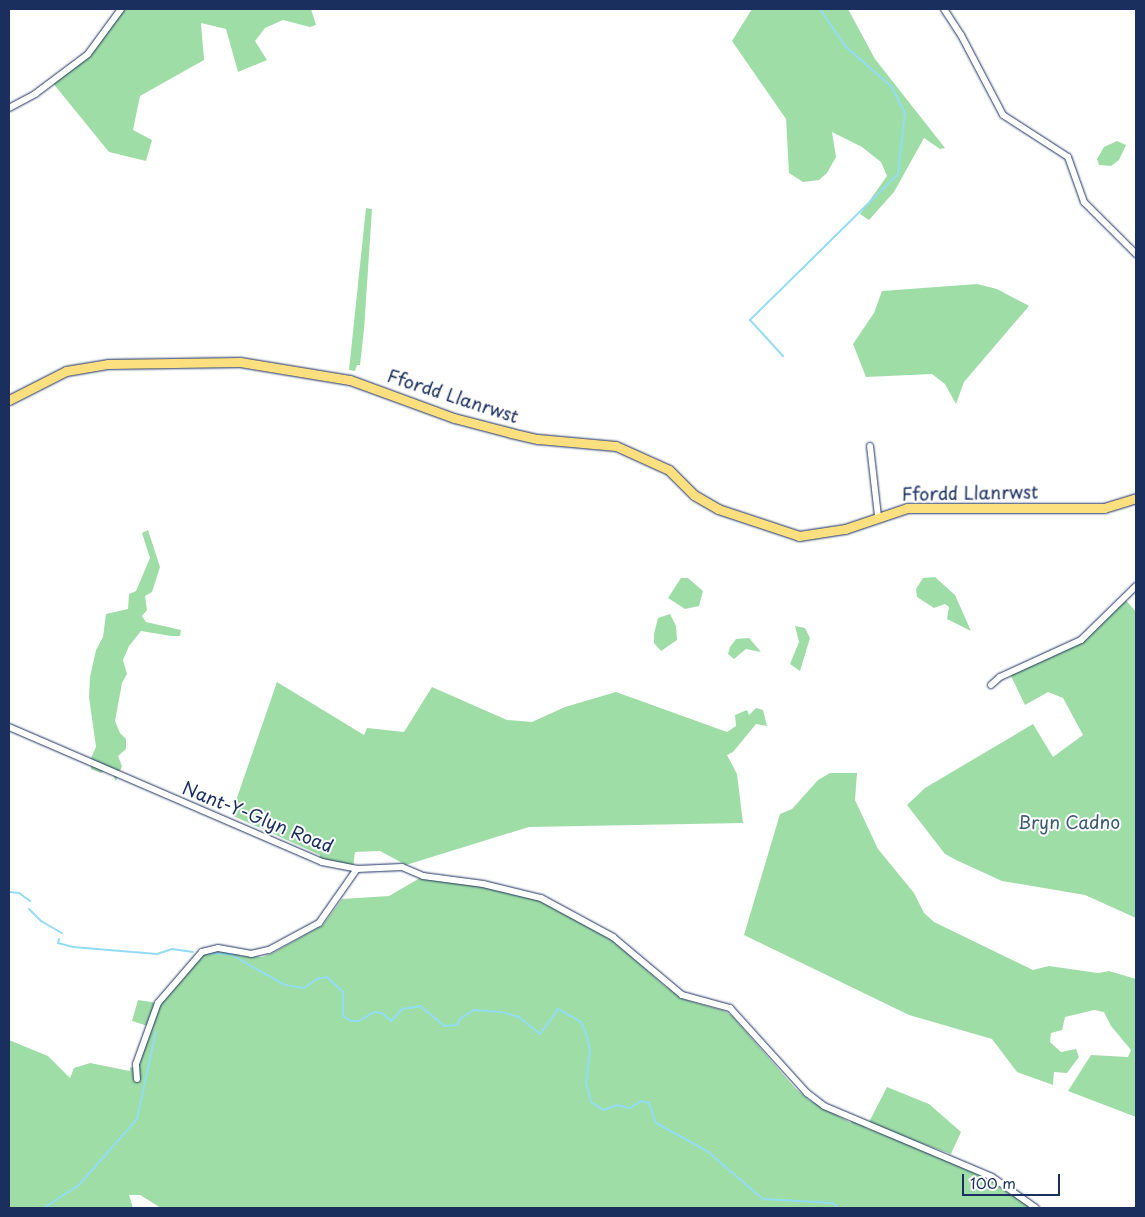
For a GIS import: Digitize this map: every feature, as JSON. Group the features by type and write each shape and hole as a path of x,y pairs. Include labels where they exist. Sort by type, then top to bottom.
{"main road":[{"name":"Ffordd Llanrwst","path":"9,400 66,371 100,365 240,362 350,380 454,418 511,433 538,439 616,446 669,470 707,503 782,532 810,536 845,529 878,516 907,508 1104,508 1136,498"}],"street":[{"path":"9,108 35,94 88,54 121,9"},
{"path":"944,9 961,35 1003,115 1068,157 1084,202 1136,254"},
{"path":"870,446 878,516"},
{"path":"991,685 1000,677 1081,640 1136,586"},
{"name":"Nant-Y-Glyn Road","path":"9,726 322,862 357,869 402,867 423,876 483,884 541,898 613,937 682,995 730,1008 807,1094 824,1106 992,1177 1036,1208"},
{"path":"137,1080 135,1069 158,1003 202,952 218,948 251,954 269,950 326,916 357,869"}],"green space":[{"path":"121,9 311,9 316,25 310,27 283,20 265,28 255,41 267,60 238,72 226,29 201,23 204,60 140,96 133,130 152,140 146,161 109,152 52,82 88,54"},
{"path":"752,9 848,9 875,59 945,148 940,149 924,138 894,192 869,220 860,214 887,176 881,162 862,147 832,132 836,157 827,173 819,180 803,182 789,173 786,119 732,41"},
{"path":"1117,141 1126,145 1119,160 1111,166 1099,165 1097,159 1104,147"},
{"path":"366,208 372,209 364,330 360,365 357,365 355,371 349,370"},
{"path":"977,284 997,289 1029,306 964,382 956,404 945,384 932,374 866,377 853,344 874,313 882,291"},
{"path":"148,530 160,567 152,592 145,596 147,610 142,616 146,622 181,630 180,636 141,631 129,646 123,660 127,674 122,683 115,721 120,733 126,739 126,749 118,756 122,766 116,781 109,768 101,773 91,769 91,758 96,747 89,697 90,677 96,650 103,637 106,614 128,609 129,594 136,591 150,558 142,533"},
{"path":"935,577 955,595 971,631 947,619 949,607 945,604 934,608 917,597 916,589 923,578"},
{"path":"681,578 688,578 703,591 699,606 685,609 668,598"},
{"name":"Bryn Cadno","path":"1124,598 1136,612 1136,918 1085,895 1002,881 956,860 945,854 907,805 925,788 1033,724 1053,757 1083,735 1063,698 1048,692 1025,705 1010,674 1081,640"},
{"path":"670,614 676,626 677,640 661,651 654,643 654,634 658,618"},
{"path":"795,626 805,628 810,638 800,671 790,664 799,642"},
{"path":"749,638 761,652 746,649 734,659 728,654 730,647 736,639"},
{"path":"277,682 364,735 367,728 404,732 432,687 507,720 532,722 565,707 616,692 727,732 736,726 735,715 747,710 749,715 756,708 763,710 767,726 756,724 733,752 727,755 737,774 743,823 529,827 406,865 380,851 355,852 353,868 318,860 320,855 231,815"},
{"path":"830,773 857,773 855,800 878,849 914,893 924,913 934,922 1033,970 1049,966 1098,973 1109,971 1136,979 1136,1117 1068,1091 1091,1055 1128,1057 1131,1050 1111,1026 1104,1012 1094,1010 1065,1017 1062,1030 1051,1033 1050,1042 1061,1052 1076,1049 1079,1057 1067,1073 1054,1072 1053,1085 1017,1072 992,1039 909,1015 744,935 780,814 792,809 818,780"},
{"path":"420,878 486,887 538,900 611,939 666,987 689,1001 725,1011 732,1016 795,1088 809,1100 851,1123 851,1119 867,1126 866,1128 972,1169 1000,1185 999,1187 1032,1208 161,1208 140,1195 129,1195 133,1208 9,1208 9,1040 48,1056 70,1078 74,1068 90,1063 130,1071 130,1067 135,1069 151,1027 132,1021 138,1000 158,1003 202,952 209,948 234,951 241,956 262,957 273,953 323,925 342,899 389,896"},
{"path":"887,1087 929,1104 961,1132 951,1154 882,1129 867,1126"}],"waterway":[{"path":"783,356 750,320 898,174 905,113 891,86 845,46 820,9"},
{"path":"9,892 19,893 30,901"},
{"path":"29,909 41,921 62,933"},
{"path":"59,939 58,943 73,947 157,954 172,949 193,952"},
{"path":"208,953 230,954 285,985 304,988 317,979 327,977 343,992 343,1016 351,1021 359,1021 374,1012 382,1013 391,1021 402,1009 420,1006 445,1026 457,1025 460,1019 474,1010 502,1012 519,1017 540,1034 558,1009 581,1022 586,1033 590,1050 586,1083 591,1102 604,1110 617,1105 630,1108 641,1101 649,1103 656,1123 707,1151 763,1199 833,1203 838,1208"},
{"path":"44,1208 79,1185 137,1119 156,1032"}]}
